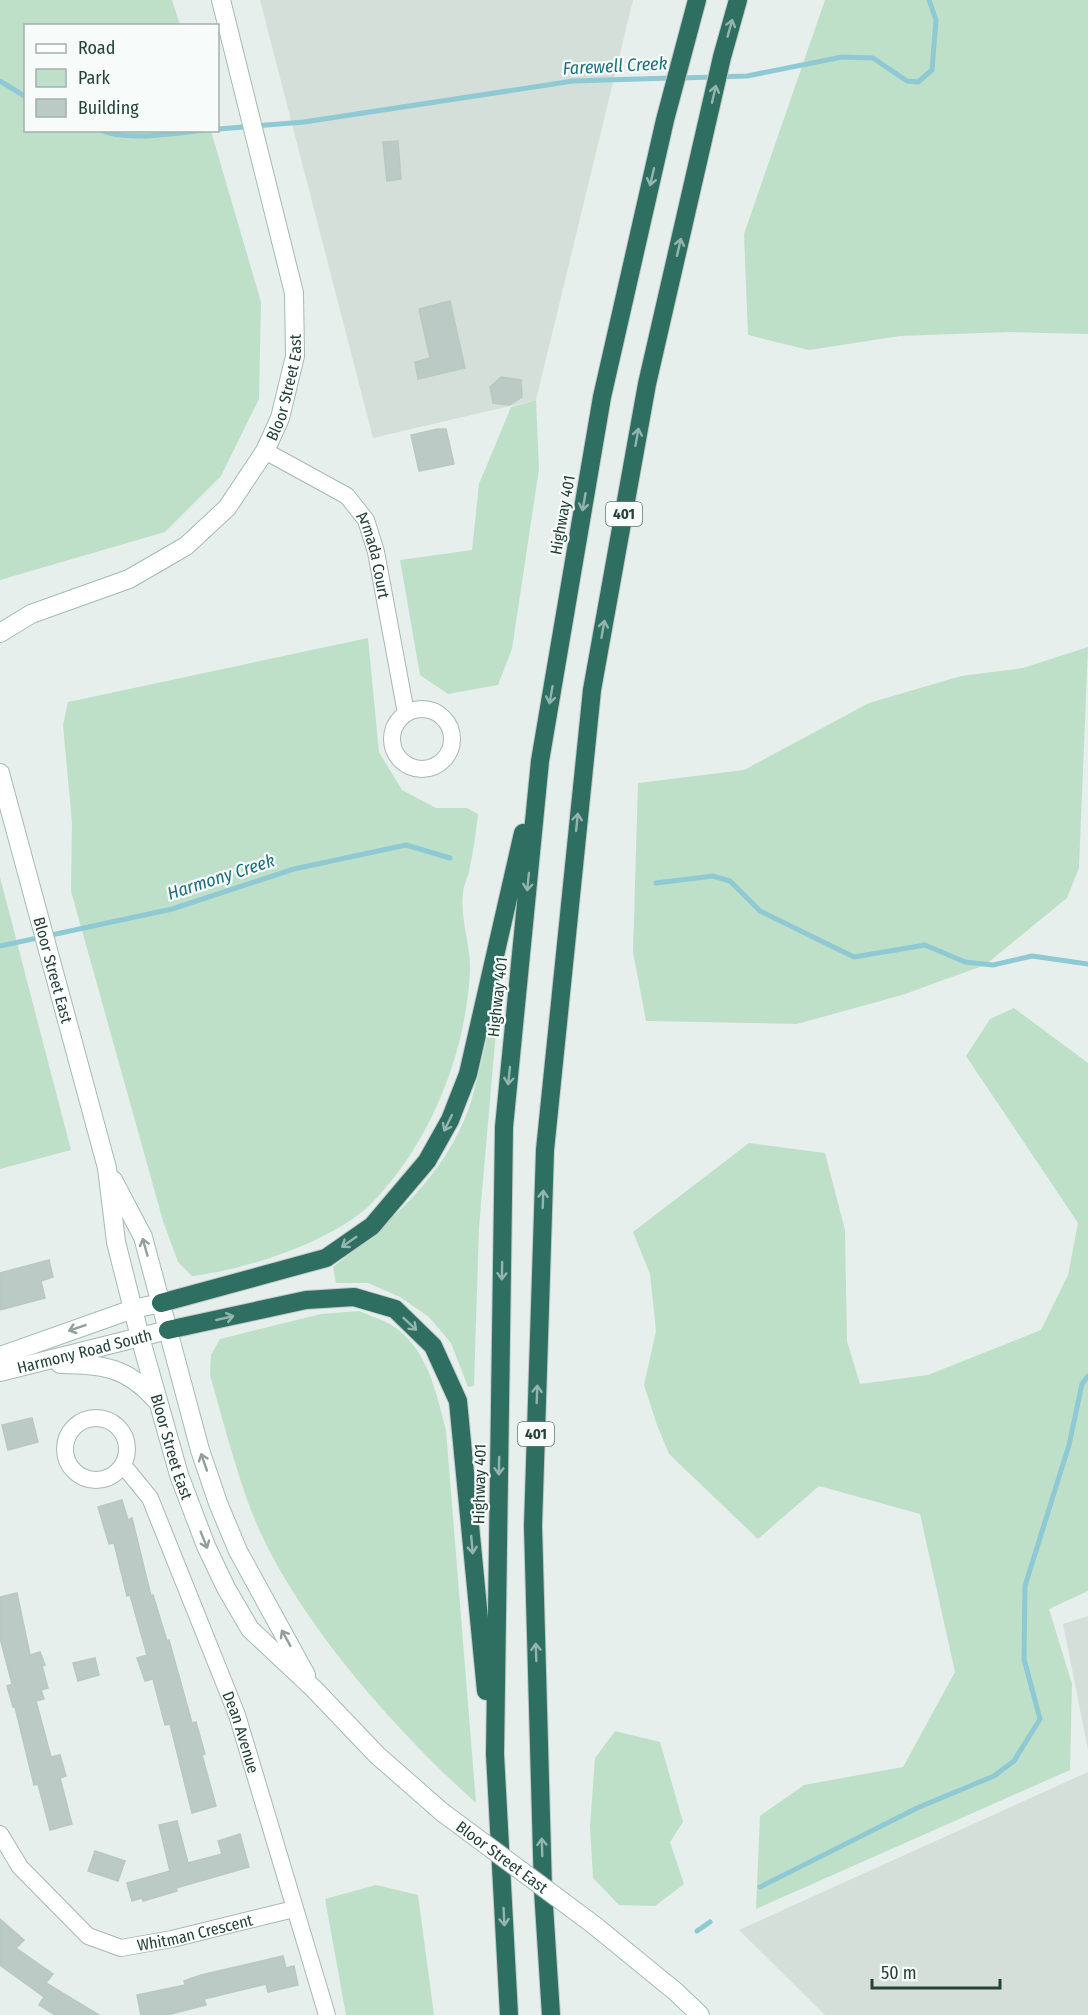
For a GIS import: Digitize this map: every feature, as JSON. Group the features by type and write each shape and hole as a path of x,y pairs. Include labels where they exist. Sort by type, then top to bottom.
{"highway":[{"name":"Highway 401","path":"509,2015 495,1754 504,1127 540,761 602,397 665,120 697,0"},
{"name":"401","path":"551,2015 543,1890 533,1526 544,1150 592,690 647,384 722,57 738,0"},
{"path":"160,1303 326,1258 372,1226 427,1161 450,1120 468,1074 540,761"},
{"path":"168,1330 306,1300 354,1297 395,1309 433,1346 458,1401 485,1683 495,1754"},
{"path":"548,1968 558,2015"}],"main road":[{"name":"Bloor Street East","path":"0,633 31,614 129,579 186,546 227,508 265,451 289,388 295,356 296,322 289,265 221,0"},
{"name":"Bloor Street East","path":"0,773 107,1168 116,1242 140,1337 179,1475 206,1546 226,1588 250,1629 314,1689 376,1755 442,1812 594,1925 669,1986 699,2015"},
{"name":"Bloor Street East","path":"107,1168 142,1237 200,1450 218,1503 238,1551 314,1689"},
{"name":"Harmony Road South","path":"0,1356 133,1309 160,1303"},
{"name":"Harmony Road South","path":"0,1372 168,1330"},
{"path":"40,1363 102,1365 138,1381 160,1405"}],"street":[{"name":"Armada Court","path":"265,451 347,496 366,520 376,552 406,713"},
{"name":"Dean Avenue","path":"123,1465 150,1498 237,1715 327,2015"},
{"name":"Whitman Crescent","path":"0,1834 20,1867 88,1936 122,1948 172,1939 294,1909"}],"shaded area":[{"path":"260,0 633,0 536,400 373,438"},
{"path":"1088,1616 1088,1750 1063,1624"},
{"path":"1088,1772 1088,2015 825,2015 739,1930"}],"green space":[{"path":"0,0 172,0 180,24 24,24 24,132 211,132 261,302 259,399 221,476 165,532 0,580"},
{"path":"825,0 1088,0 1088,334 1011,332 900,336 809,350 748,335 744,234"},
{"path":"536,400 539,469 512,649 498,685 448,694 420,675 400,560 472,550 479,484 511,407"},
{"path":"368,638 379,752 402,790 436,808 467,808 478,814 462,903 470,971 461,1034 441,1096 427,1126 411,1154 371,1204 334,1230 287,1252 237,1268 192,1276 178,1262 163,1221 71,891 72,823 63,725 68,702"},
{"path":"1088,647 1079,868 1067,898 985,965 902,995 797,1024 646,1021 633,952 638,783 744,770 869,703 961,676 1023,668"},
{"path":"0,877 71,1150 0,1169"},
{"path":"1014,1008 1088,1063 1088,1591 1049,1609 1072,1684 1070,1770 756,1909 760,1816 804,1785 903,1767 955,1672 920,1514 819,1486 758,1539 669,1454 644,1385 656,1331 650,1274 633,1232 749,1143 825,1153 845,1230 847,1341 860,1384 928,1375 1041,1330 1068,1275 1078,1223 966,1056 990,1019"},
{"path":"496,1031 479,1227 474,1386 468,1387 451,1343 429,1317 400,1297 368,1283 336,1283 333,1267 375,1233 414,1196 446,1154 460,1130 470,1105 488,1034"},
{"path":"359,1311 390,1324 413,1344 434,1386 446,1430 476,1803 411,1740 378,1704 346,1666 289,1586 249,1505 210,1375 211,1355 220,1339 321,1314"},
{"path":"615,1731 660,1742 683,1822 670,1842 684,1884 655,1906 619,1905 593,1878 590,1826 595,1758"},
{"path":"376,1885 418,1895 434,2015 346,2015 325,1899"}],"building":[{"path":"398,141 401,179 387,181 383,142"},
{"path":"450,301 465,368 418,379 415,362 430,358 419,309"},
{"path":"501,377 521,380 522,397 509,405 493,403 490,387"},
{"path":"446,429 454,464 419,471 411,435"},
{"path":"49,1260 53,1277 41,1281 45,1298 0,1310 0,1273"},
{"path":"32,1418 38,1442 8,1450 2,1425"},
{"path":"122,1500 128,1520 132,1518 151,1596 153,1595 167,1641 169,1640 192,1723 196,1722 205,1754 202,1755 216,1806 192,1813 170,1724 165,1725 153,1679 145,1681 137,1658 147,1655 130,1595 127,1596 114,1543 109,1544 98,1507"},
{"path":"17,1593 30,1655 40,1652 45,1665 42,1666 48,1688 41,1690 44,1699 36,1701 51,1757 60,1755 66,1776 60,1778 72,1824 50,1830 38,1784 34,1785 15,1707 13,1707 7,1686 12,1684 0,1638 0,1597"},
{"path":"95,1658 99,1675 78,1681 73,1663"},
{"path":"177,1821 188,1863 222,1854 218,1841 240,1834 249,1867 176,1888 177,1891 143,1901 142,1898 132,1901 127,1883 170,1871 159,1825"},
{"path":"95,1851 125,1861 118,1881 88,1871"},
{"path":"0,1919 24,1940 16,1948 53,1974 46,1983 99,2015 55,2015 39,2005 44,1997 0,1965"},
{"path":"283,1956 286,1968 294,1966 298,1985 268,1992 266,1984 204,1999 206,2005 167,2015 141,2015 137,1995 185,1985 184,1981 201,1975"}],"waterway":[{"name":"Farewell Creek","path":"681,78 747,76 842,57 873,58 907,81 918,82 932,70 936,20 929,0"},
{"name":"Farewell Creek","path":"219,129 304,122 573,81 671,78"},
{"name":"Farewell Creek","path":"0,81 24,96"},
{"name":"Farewell Creek","path":"106,132 138,136 186,132"},
{"name":"Harmony Creek","path":"0,946 172,909 294,869 406,845 450,858"},
{"name":"Harmony Creek","path":"656,883 713,876 730,881 760,911 854,957 925,945 965,962 993,965 1032,956 1088,964"},
{"path":"760,1887 917,1808 994,1776 1014,1761 1040,1719 1024,1659 1025,1586 1069,1445 1082,1384 1088,1376"},
{"path":"697,1931 710,1922"}]}
